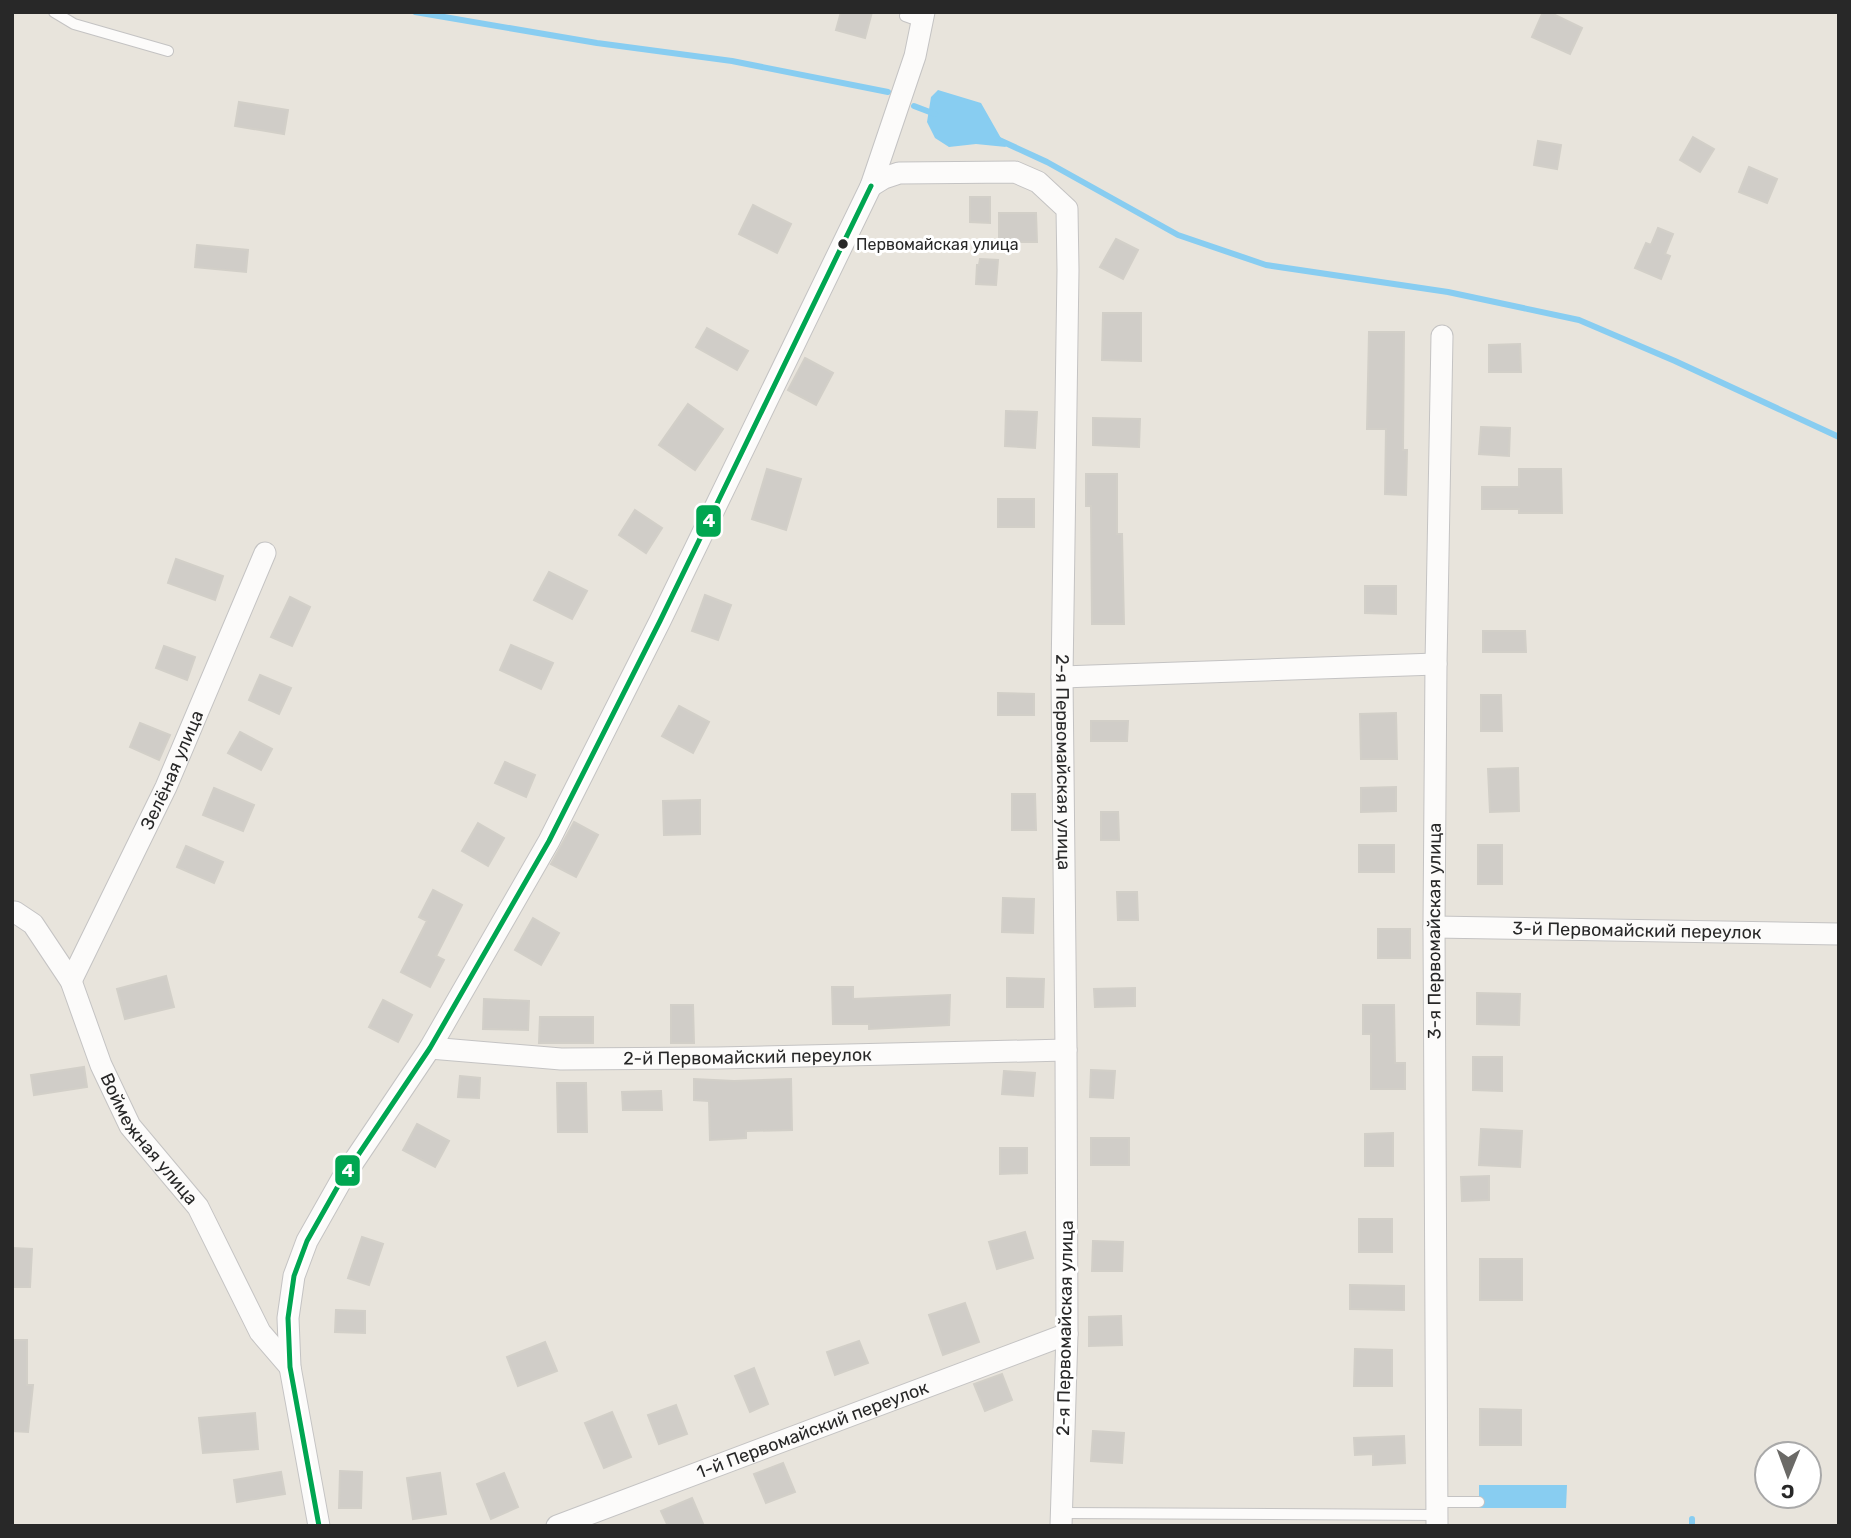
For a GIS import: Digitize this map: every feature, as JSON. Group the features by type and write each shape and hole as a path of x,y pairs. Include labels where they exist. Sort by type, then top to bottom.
{"street":[{"path":"319,1526 290,1367 288,1318 293,1276 307,1241 342,1179 430,1048 549,841 660,621 870,186 915,56 917,17"},
{"name":"2-я Первомайская улица","path":"870,186 899,173 1015,172 1038,182 1067,209 1062,677 1066,1334 1062,1520"},
{"name":"3-я Первомайская улица","path":"1437,1514 1434,927 1442,336"},
{"name":"Зелёная улица","path":"71,981 166,787 265,553"},
{"path":"1062,677 1436,664"},
{"name":"Воймежная улица","path":"13,911 33,925 71,981 101,1065 130,1126 198,1207 260,1332 290,1367"},
{"name":"3-й Первомайский переулок","path":"1434,927 1839,934"},
{"name":"2-й Первомайский переулок","path":"430,1048 561,1059 1066,1050"},
{"name":"1-й Первомайский переулок","path":"557,1526 1066,1334"}],"lane":[{"path":"54,12 74,24 168,51"},
{"path":"1062,1520 1437,1514 1479,1502"}],"water":[{"path":"938,90 981,103 1006,147 976,144 949,147 935,138 927,122 931,97"},
{"path":"1479,1485 1567,1485 1566,1508 1479,1508"}],"building":[{"path":"841,12 872,12 865,38 836,30"},
{"path":"1543,12 1549,12 1582,28 1570,54 1532,37"},
{"path":"239,102 288,110 284,134 235,126"},
{"path":"1693,137 1714,149 1700,172 1680,160"},
{"path":"1538,141 1561,145 1557,169 1534,165"},
{"path":"1749,167 1777,179 1767,203 1739,192"},
{"path":"970,197 990,197 990,223 970,222"},
{"path":"753,205 791,224 777,253 739,234"},
{"path":"999,213 1036,213 1037,242 999,242"},
{"path":"1658,228 1673,234 1665,254 1670,256 1661,279 1635,268 1646,243 1651,245"},
{"path":"1116,239 1138,250 1123,279 1100,267"},
{"path":"197,245 248,250 246,272 195,267"},
{"path":"980,259 998,260 996,285 976,284"},
{"path":"1103,313 1141,313 1141,361 1102,360"},
{"path":"707,328 748,351 737,370 696,347"},
{"path":"1369,332 1404,332 1403,450 1407,450 1406,495 1385,494 1386,429 1367,429"},
{"path":"1520,344 1521,372 1489,372 1489,345"},
{"path":"805,358 833,373 816,405 788,390"},
{"path":"688,404 723,429 695,470 659,445"},
{"path":"1006,411 1037,412 1035,448 1005,446"},
{"path":"1093,418 1140,419 1139,447 1093,445"},
{"path":"1481,427 1510,428 1509,456 1479,454"},
{"path":"767,469 801,479 786,530 752,519"},
{"path":"1519,469 1561,469 1562,513 1519,513 1519,509 1482,509 1482,487 1519,487"},
{"path":"1086,474 1117,474 1117,534 1122,534 1124,624 1092,624 1091,506 1086,506"},
{"path":"998,499 1034,499 1034,527 998,527"},
{"path":"635,510 662,528 646,553 619,535"},
{"path":"176,559 223,576 215,600 168,583"},
{"path":"549,572 587,591 572,619 534,600"},
{"path":"1365,586 1396,586 1396,614 1365,613"},
{"path":"705,595 731,605 718,640 692,631"},
{"path":"290,597 310,607 292,646 271,637"},
{"path":"1483,631 1525,631 1526,652 1483,652"},
{"path":"511,645 553,663 541,689 500,670"},
{"path":"164,646 195,657 187,680 156,668"},
{"path":"260,675 291,688 279,714 249,700"},
{"path":"998,693 1034,694 1034,715 998,715"},
{"path":"1481,695 1501,695 1502,731 1481,731"},
{"path":"679,706 709,722 693,753 662,736"},
{"path":"1396,713 1397,759 1361,759 1360,714"},
{"path":"1091,721 1128,721 1127,741 1091,741"},
{"path":"140,723 170,735 159,760 130,747"},
{"path":"240,732 272,749 261,770 228,753"},
{"path":"505,762 535,775 526,797 495,783"},
{"path":"1518,768 1519,811 1490,812 1488,769"},
{"path":"1396,787 1396,811 1361,812 1361,788"},
{"path":"214,788 254,805 243,831 203,815"},
{"path":"1012,794 1035,794 1036,830 1012,830"},
{"path":"700,800 700,834 664,835 663,801"},
{"path":"1101,812 1118,812 1119,840 1101,840"},
{"path":"574,822 598,835 576,877 551,864"},
{"path":"478,823 504,838 488,866 462,851"},
{"path":"1359,845 1394,845 1394,872 1359,872"},
{"path":"1478,845 1502,845 1502,884 1478,884"},
{"path":"186,846 223,862 214,883 177,867"},
{"path":"433,890 462,905 436,956 444,960 430,987 401,972 427,921 419,917"},
{"path":"1117,892 1137,892 1138,920 1118,920"},
{"path":"1003,898 1034,899 1033,933 1002,932"},
{"path":"533,918 559,933 541,965 515,950"},
{"path":"1378,929 1410,929 1410,958 1378,958"},
{"path":"166,976 174,1007 125,1019 117,989"},
{"path":"1007,978 1044,979 1043,1007 1007,1007"},
{"path":"832,987 853,987 853,999 950,995 949,1025 869,1029 869,1024 833,1024"},
{"path":"1135,988 1135,1006 1095,1007 1094,989"},
{"path":"1477,993 1520,994 1519,1025 1477,1024"},
{"path":"484,999 529,1001 528,1030 483,1029"},
{"path":"383,1000 412,1015 398,1042 369,1027"},
{"path":"671,1005 693,1005 694,1043 671,1043"},
{"path":"1363,1005 1394,1005 1395,1063 1405,1063 1405,1089 1371,1089 1371,1034 1363,1034"},
{"path":"540,1017 593,1017 593,1043 539,1043"},
{"path":"1473,1057 1502,1057 1502,1091 1473,1090"},
{"path":"84,1067 87,1087 34,1095 31,1075"},
{"path":"1091,1070 1115,1071 1113,1098 1090,1097"},
{"path":"1004,1071 1035,1073 1033,1096 1002,1094"},
{"path":"460,1076 480,1078 479,1098 458,1097"},
{"path":"694,1079 791,1079 792,1130 746,1131 746,1138 710,1140 709,1101 694,1100"},
{"path":"557,1083 586,1083 587,1132 558,1132"},
{"path":"661,1091 662,1110 623,1110 622,1092"},
{"path":"417,1124 449,1141 435,1167 403,1150"},
{"path":"1481,1129 1522,1131 1520,1167 1479,1165"},
{"path":"1393,1133 1393,1166 1365,1166 1365,1134"},
{"path":"1091,1138 1129,1138 1129,1165 1091,1165"},
{"path":"1000,1148 1027,1148 1027,1173 1000,1174"},
{"path":"1489,1176 1489,1200 1462,1201 1461,1177"},
{"path":"1359,1219 1392,1219 1392,1252 1359,1252"},
{"path":"1025,1232 1033,1258 997,1269 989,1242"},
{"path":"362,1237 383,1244 369,1285 348,1278"},
{"path":"1093,1241 1123,1242 1122,1271 1092,1271"},
{"path":"12,1248 32,1249 30,1287 12,1287"},
{"path":"1480,1259 1522,1259 1522,1300 1480,1300"},
{"path":"1350,1285 1404,1286 1404,1310 1350,1309"},
{"path":"965,1303 979,1342 943,1355 929,1315"},
{"path":"336,1310 365,1311 365,1333 335,1332"},
{"path":"1121,1316 1122,1345 1089,1346 1089,1317"},
{"path":"12,1340 27,1340 27,1385 33,1385 28,1432 12,1431"},
{"path":"859,1341 868,1363 835,1375 827,1352"},
{"path":"545,1342 557,1371 518,1386 507,1357"},
{"path":"1355,1349 1392,1350 1392,1386 1354,1386"},
{"path":"754,1368 768,1404 750,1412 735,1376"},
{"path":"1002,1374 1012,1400 985,1411 974,1384"},
{"path":"676,1405 687,1434 659,1444 648,1415"},
{"path":"1480,1409 1521,1410 1521,1445 1480,1445"},
{"path":"612,1412 631,1457 604,1468 585,1423"},
{"path":"255,1413 258,1449 203,1453 199,1418"},
{"path":"1093,1431 1124,1433 1122,1463 1091,1461"},
{"path":"1404,1436 1405,1463 1373,1465 1373,1454 1355,1455 1354,1438"},
{"path":"783,1463 795,1492 766,1503 754,1474"},
{"path":"340,1471 362,1472 361,1508 339,1508"},
{"path":"281,1472 285,1494 237,1502 234,1480"},
{"path":"440,1473 446,1514 413,1519 407,1478"},
{"path":"504,1473 518,1507 491,1519 477,1484"},
{"path":"692,1498 704,1526 668,1526 661,1511"}],"waterway":[{"path":"415,12 597,43 732,61 888,92"},
{"path":"914,106 935,114"},
{"path":"997,139 1047,162 1178,235 1266,265 1448,292 1579,320 1839,437"},
{"path":"1692,1519 1692,1526"}],"transit line":[{"name":"4","path":"319,1526 290,1367 288,1318 294,1276 307,1241 342,1179 430,1048 549,841 660,621 871,186"}],"place":[{"name":"Первомайская улица","path":"843,244"}]}
